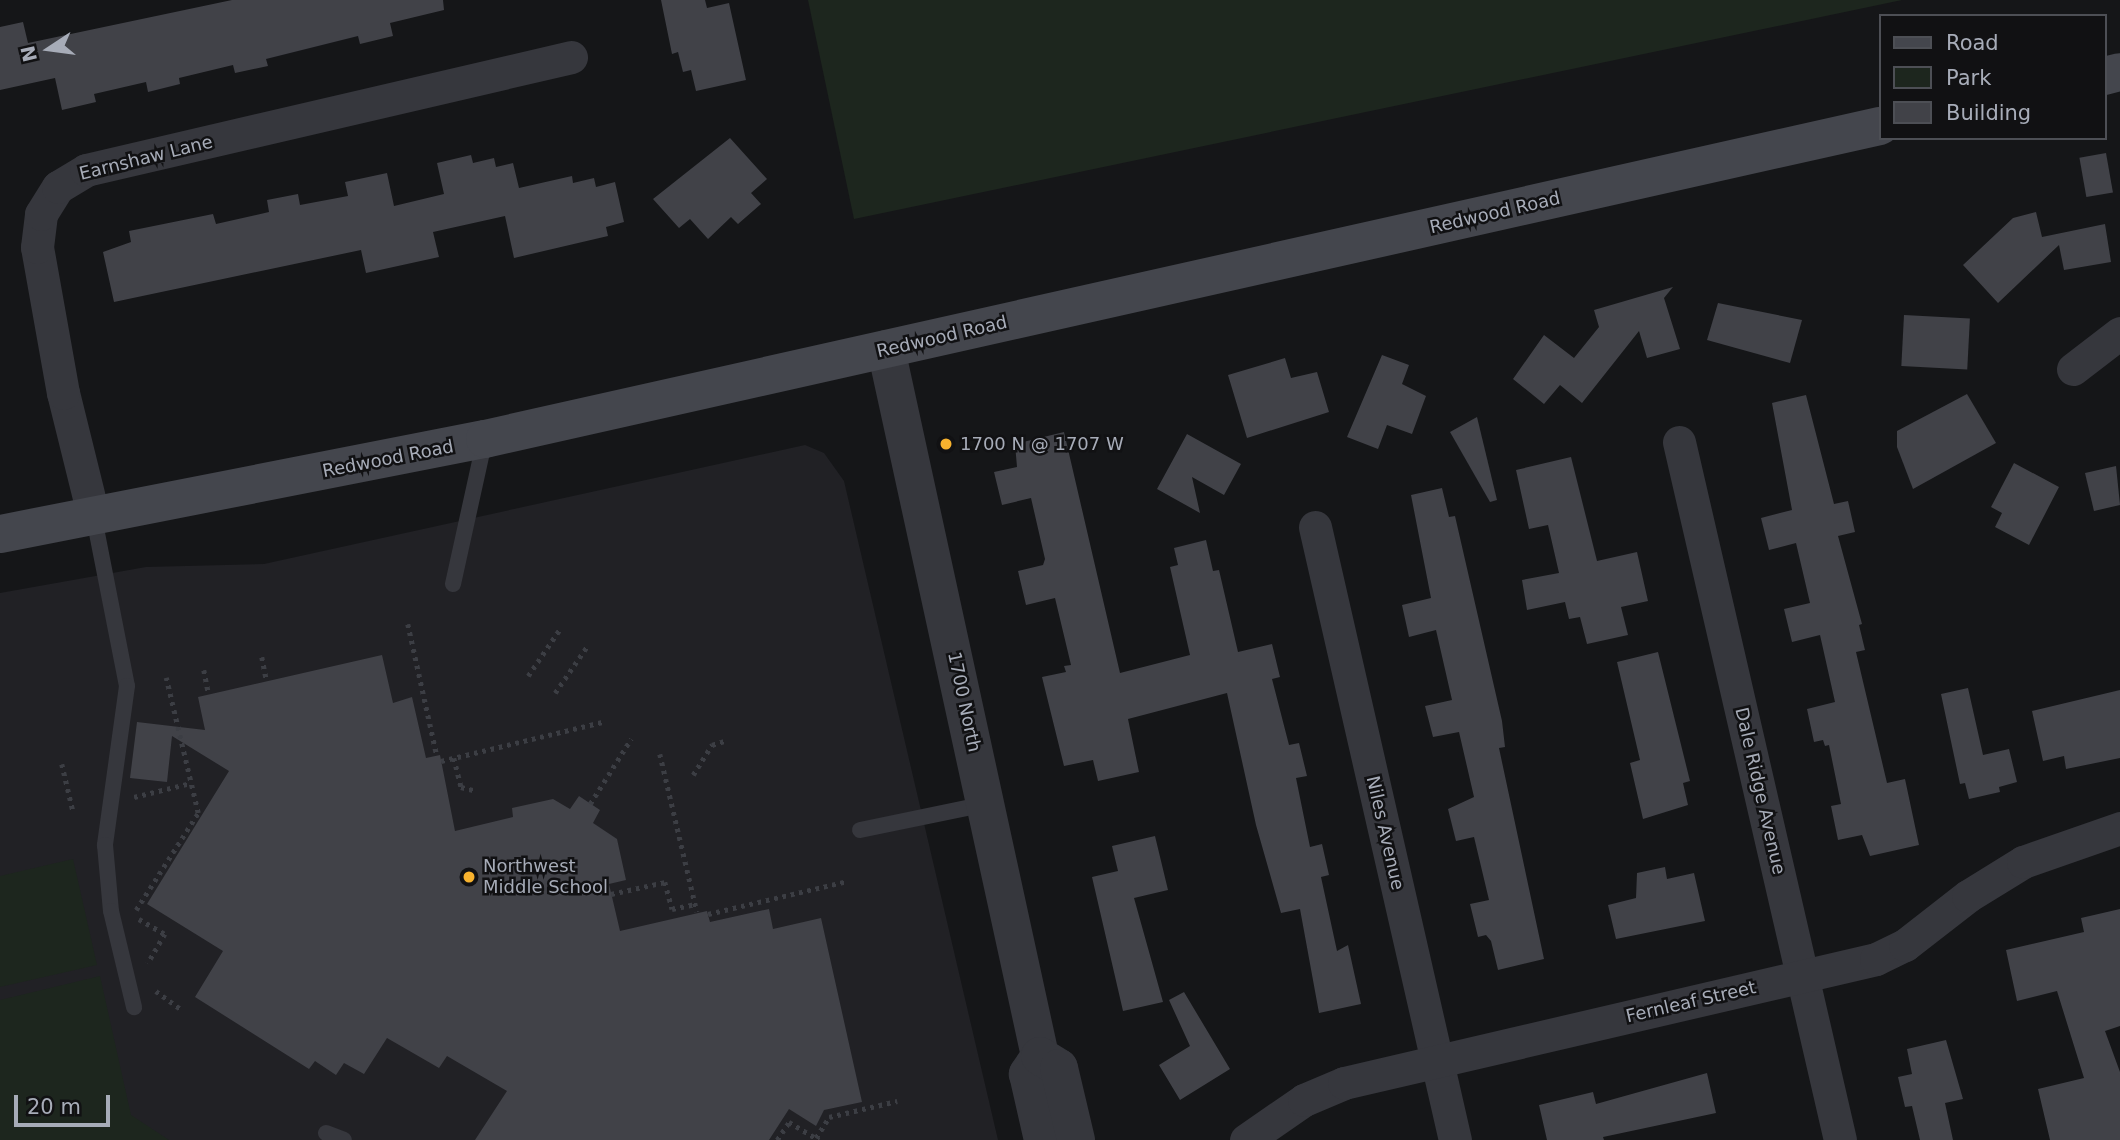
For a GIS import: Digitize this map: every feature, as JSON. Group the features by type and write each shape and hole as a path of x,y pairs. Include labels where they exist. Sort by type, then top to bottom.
{"main road":[{"name":"Redwood Road","path":"0,534 94,518 485,439 1878,126"}],"street":[{"name":"Earnshaw Lane","path":"94,518 63,393 37,247 41,214 58,187 86,170 571,57"},
{"path":"2073,369 2120,333"},
{"name":"1700 North","path":"886,349 1040,1056 1028,1074 1043,1140"},
{"name":"Dale Ridge Avenue","path":"1679,442 1840,1140"},
{"name":"Niles Avenue","path":"1315,527 1455,1140"},
{"name":"Fernleaf Street","path":"1247,1140 1324,1090 1437,1060 1891,953 2023,862 2120,828"},
{"path":"1040,1056 1059,1068 1076,1140"}],"lane":[{"path":"453,584 485,439"},
{"path":"94,518 127,686 104,845 111,911 134,1007"},
{"path":"860,830 986,804"},
{"path":"326,1133 344,1140"}],"path":[{"path":"408,624 439,758 454,758 602,722"},
{"path":"528,676 560,629"},
{"path":"555,693 588,645"},
{"path":"262,657 267,682"},
{"path":"204,670 209,695"},
{"path":"150,975 148,963 165,934 139,919 136,908 198,813 166,678"},
{"path":"590,804 631,738"},
{"path":"694,775 712,745 727,740"},
{"path":"660,754 697,912"},
{"path":"454,758 461,786 477,791"},
{"path":"62,764 74,811"},
{"path":"129,798 191,783"},
{"path":"708,914 848,881"},
{"path":"611,894 665,882 672,909 695,904"},
{"path":"152,986 181,1009"},
{"path":"777,1140 789,1122 818,1139 829,1117 897,1101"}],"shaded area":[{"name":"Northwest Middle School","path":"805,445 824,453 844,481 998,1140 0,1140 0,593 146,567 264,564"}],"green space":[{"path":"808,0 1902,0 854,219"},
{"path":"73,859 97,965 0,987 0,876"},
{"path":"100,976 131,1115 169,1140 0,1140 0,1000"}],"building":[{"path":"232,0 443,0 444,10 390,23 393,36 360,44 358,36 266,59 268,66 235,73 233,65 179,78 180,84 148,92 146,82 94,94 96,102 62,110 55,78 0,90 0,27 23,22 28,43"},
{"path":"661,0 705,0 707,8 729,3 746,80 696,91 691,70 683,72 678,52 672,54"},
{"path":"730,138 767,179 751,193 761,204 738,224 731,217 708,239 690,219 679,228 653,199"},
{"path":"2106,153 2113,192 2086,197 2079,158"},
{"path":"471,155 473,163 494,158 496,167 513,163 519,188 572,176 573,183 594,178 596,187 615,182 624,222 606,227 608,236 514,258 505,216 433,232 439,257 366,273 361,250 114,302 103,252 131,242 129,231 213,214 216,224 269,212 267,200 298,194 300,205 348,196 345,182 387,173 394,206 444,194 437,163"},
{"path":"2036,212 2042,237 2105,224 2111,262 2064,270 2059,245 1998,303 1963,265 2013,218"},
{"path":"1673,287 1664,298 1680,349 1647,358 1639,331 1582,403 1560,385 1544,404 1513,379 1544,335 1574,358 1599,327 1594,310"},
{"path":"1718,303 1802,320 1790,363 1707,340"},
{"path":"1904,315 1970,318 1967,369 1901,366"},
{"path":"1382,355 1409,365 1402,384 1426,396 1412,434 1387,425 1378,449 1347,437"},
{"path":"1285,358 1291,378 1317,372 1329,412 1247,438 1228,375"},
{"path":"1967,394 1996,443 1913,489 1897,447 1897,431"},
{"path":"1806,395 1834,504 1848,501 1855,532 1838,536 1862,624 1859,625 1865,650 1856,652 1887,783 1905,779 1919,845 1870,856 1862,835 1838,840 1831,806 1841,804 1829,745 1825,746 1823,740 1814,742 1807,709 1835,702 1820,635 1792,642 1784,609 1810,603 1796,543 1769,550 1761,518 1792,510 1772,403"},
{"path":"1477,417 1497,500 1490,502 1450,432"},
{"path":"1064,432 1120,673 1190,655 1170,567 1178,565 1174,548 1206,540 1213,571 1219,570 1238,652 1272,644 1280,677 1272,679 1289,745 1299,743 1307,776 1296,778 1310,847 1322,844 1329,875 1321,877 1337,951 1348,945 1361,1004 1319,1013 1300,909 1281,913 1256,825 1227,693 1128,719 1139,772 1098,781 1093,760 1064,766 1042,677 1066,672 1064,666 1071,665 1055,598 1026,605 1018,571 1043,565 1045,559 1031,498 1002,505 994,472 1017,467 1015,444"},
{"path":"1187,434 1241,464 1224,495 1192,477 1200,513 1157,489"},
{"path":"1571,457 1597,561 1637,552 1648,601 1621,607 1628,635 1587,644 1580,617 1569,619 1565,602 1527,610 1522,580 1559,573 1548,525 1529,529 1516,470"},
{"path":"2014,463 2059,487 2029,545 1995,527 2002,513 1991,507"},
{"path":"2116,466 2120,505 2094,511 2085,473"},
{"path":"1442,488 1449,517 1455,516 1502,721 1505,747 1499,748 1544,959 1498,970 1491,941 1486,935 1478,937 1470,904 1489,900 1474,837 1456,841 1448,809 1474,797 1459,732 1433,737 1425,706 1452,700 1436,630 1409,637 1402,605 1431,598 1411,495"},
{"path":"1658,652 1690,781 1683,783 1688,805 1643,819 1630,763 1640,760 1617,662"},
{"path":"382,655 393,703 412,697 426,758 440,755 455,831 513,817 512,808 553,799 570,809 579,796 600,810 593,823 617,839 626,880 609,884 620,931 707,911 710,922 769,909 773,929 821,918 862,1102 824,1110 816,1126 789,1109 769,1140 475,1140 507,1091 447,1056 439,1068 387,1038 364,1074 344,1063 336,1075 315,1061 309,1069 195,997 223,951 147,904 229,771 172,736 167,782 130,778 137,722 205,730 198,697"},
{"path":"1968,688 1983,755 2009,749 2017,782 1999,787 2000,792 1969,799 1965,783 1960,784 1941,694"},
{"path":"2120,690 2120,758 2066,769 2064,756 2043,761 2032,711"},
{"path":"1155,836 1168,890 1134,898 1163,1002 1123,1011 1092,877 1118,871 1112,846"},
{"path":"1665,867 1667,879 1694,873 1705,921 1616,939 1608,905 1636,898 1637,873"},
{"path":"2120,909 2120,1026 2105,1031 2120,1072 2120,1140 2050,1140 2038,1089 2084,1078 2057,991 2017,1001 2006,950 2084,932 2081,918"},
{"path":"1184,992 1230,1069 1180,1100 1159,1065 1190,1046 1169,1000"},
{"path":"1946,1040 1963,1099 1945,1103 1953,1140 1920,1140 1912,1106 1905,1107 1898,1077 1912,1074 1907,1049"},
{"path":"1707,1073 1716,1113 1603,1137 1604,1140 1547,1140 1539,1105 1593,1092 1596,1104"}],"place":[{"name":"1700 N @ 1707 W","path":"946,444"},
{"name":"Northwest Middle School","path":"469,877"}]}
